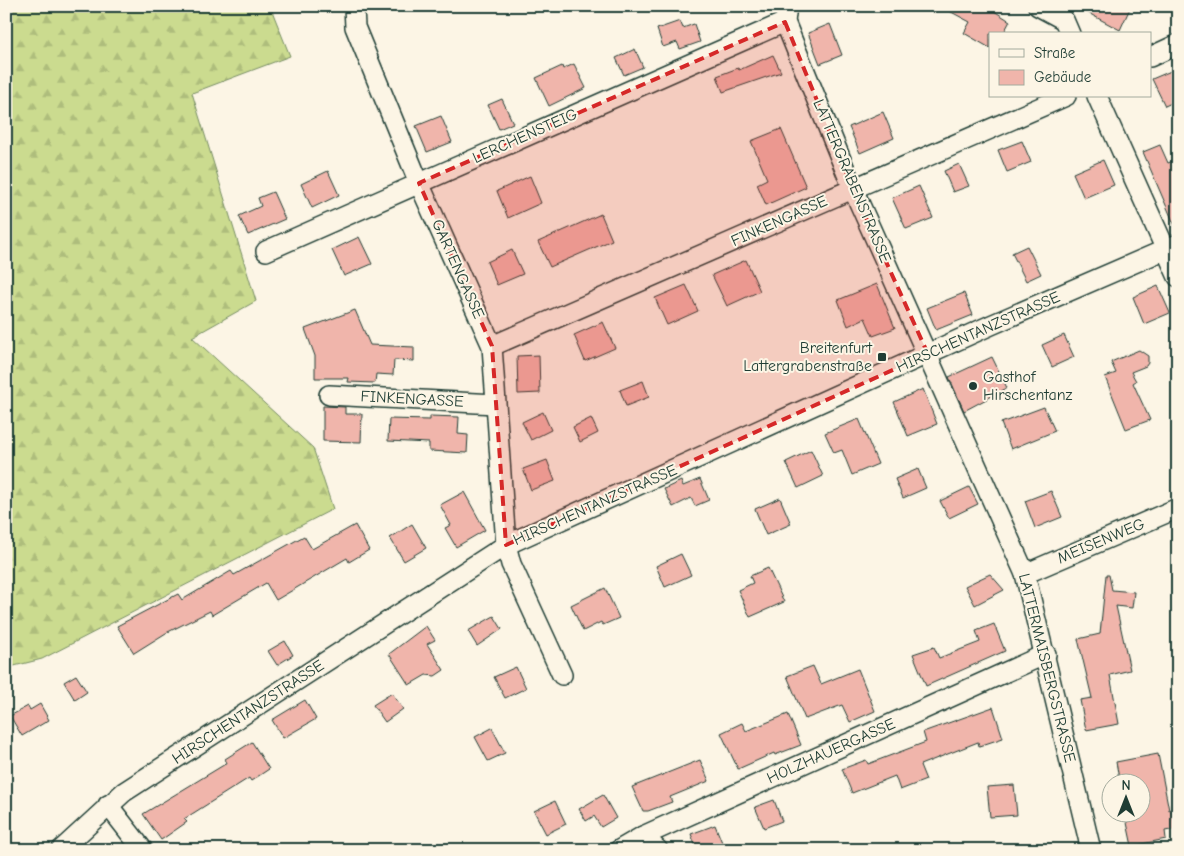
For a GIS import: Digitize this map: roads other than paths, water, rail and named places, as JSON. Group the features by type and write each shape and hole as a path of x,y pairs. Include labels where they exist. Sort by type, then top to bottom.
{"street":[{"name":"GARTENGASSE","path":"354,6 355,27 419,183 492,346 506,545 511,564 562,675"},
{"path":"1038,6 1068,20"},
{"name":"LERCHENSTEIG","path":"266,251 419,183 786,14"},
{"name":"LATTERGRABENSTRASSE","path":"786,14 853,189 928,354"},
{"path":"1152,57 1178,44"},
{"name":"FINKENGASSE","path":"492,346 1061,98"},
{"path":"1098,98 1172,247 1178,277"},
{"name":"HIRSCHENTANZSTRASSE","path":"60,850 108,806 506,545 928,354 1172,247"},
{"name":"LATTERMAISBERGSTRASSE","path":"928,354 1025,574 1046,654 1091,850"},
{"name":"FINKENGASSE","path":"329,395 495,404"},
{"name":"MEISENWEG","path":"1025,574 1178,508"},
{"name":"HOLZHAUERGASSE","path":"619,850 643,836 1046,654"},
{"path":"108,806 143,850"},
{"path":"643,836 658,850"}],"place":[{"name":"Breitenfurt Lattergrabenstraße","path":"882,357"},
{"name":"Gasthof Hirschentanz","path":"973,386"}]}
